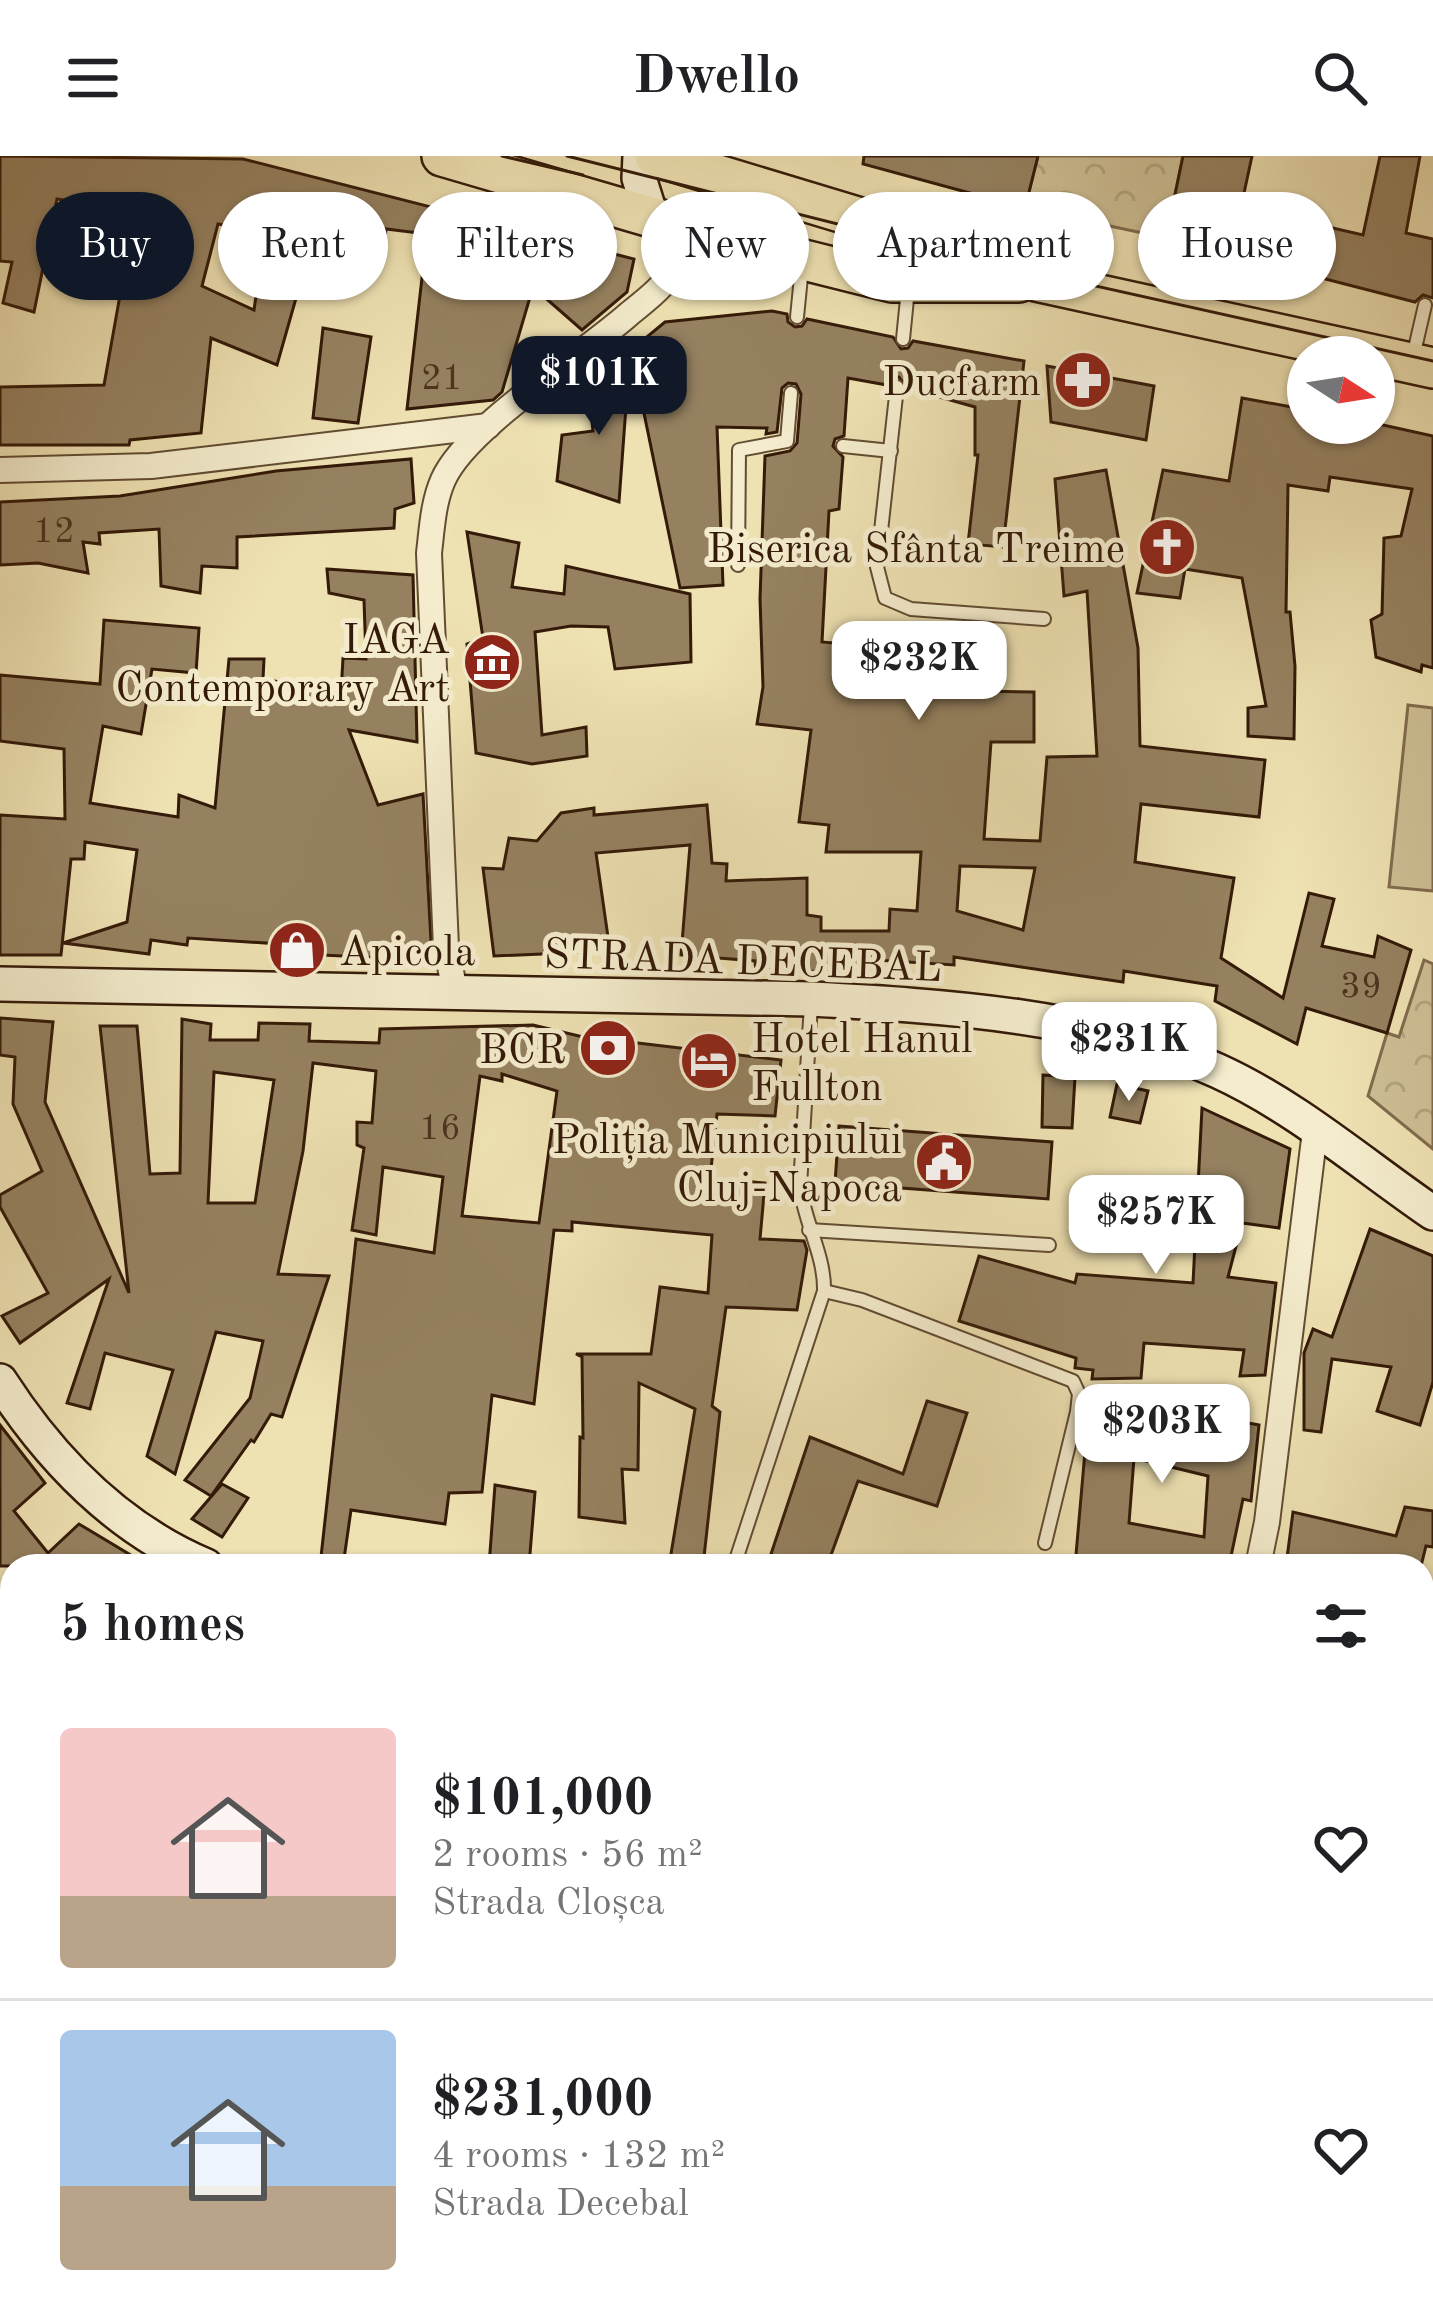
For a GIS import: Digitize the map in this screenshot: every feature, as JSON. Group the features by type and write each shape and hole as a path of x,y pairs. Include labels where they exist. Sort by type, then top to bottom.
{"main road":[{"path":"442,156 641,213"},
{"path":"655,156 833,210"},
{"path":"1114,298 1422,366"}],"street":[{"path":"640,156 643,192"},
{"path":"456,996 446,946 429,553 434,510 444,476 464,448 645,300"},
{"path":"0,470 151,466 488,426"},
{"name":"STRADA DECEBAL","path":"0,984 811,1000 905,1004 1000,1016 1142,1042 1218,1071 1278,1103 1433,1213"},
{"path":"1260,1554 1315,1131"},
{"path":"0,1382 76,1481 176,1554"}],"lane":[{"path":"797,317 798,300"},
{"path":"903,339 907,300"},
{"path":"1422,366 1425,305"},
{"path":"898,387 878,567 885,598 911,608 1043,619"},
{"path":"738,565 739,450 795,442 791,393"},
{"path":"843,446 891,451"},
{"path":"738,1554 824,1291 825,1274 800,1186 811,1000"},
{"path":"809,1230 1049,1245"},
{"path":"824,1291 862,1300 1073,1381 1079,1394 1077,1412 1045,1543"}],"green space":[{"path":"1038,156 1183,156 1176,192 1138,192 1138,232 1114,227 1114,192 1029,192"},
{"path":"1408,705 1433,708 1433,891 1389,887"},
{"path":"1424,960 1433,964 1433,1149 1368,1096 1387,1033 1399,1037"}],"building":[{"path":"0,156 243,159 372,192 218,192 218,224 202,286 218,293 218,300 232,300 254,310 255,300 296,300 277,365 211,338 201,433 130,440 129,445 0,445 0,387 104,385 119,300 194,300 194,192 36,192 34,312 3,303 12,262 0,261"},
{"path":"864,156 1038,156 1029,192 966,192 863,164"},
{"path":"1183,156 1252,156 1244,192 1176,192"},
{"path":"1380,156 1420,156 1406,233 1433,239 1433,298 1423,295 1415,302 1336,282 1336,229 1363,235"},
{"path":"388,196 412,202 412,232 388,229"},
{"path":"617,255 634,259 627,292 582,330 548,300 617,300"},
{"path":"419,300 529,300 502,392 493,400 407,409"},
{"path":"772,311 787,314 795,327 807,319 893,337 901,349 913,341 1024,361 1003,547 968,544 978,455 975,407 907,388 899,377 887,385 848,378 844,436 835,439 833,446 843,457 839,509 829,511 822,642 980,656 978,691 1034,692 1034,742 991,742 984,839 1040,841 1047,757 1097,756 1087,591 1064,596 1055,479 1106,470 1138,648 1140,746 1265,760 1259,817 1141,804 1135,862 1234,878 1221,958 1283,998 1309,893 1334,899 1322,946 1374,957 1378,936 1411,950 1387,1033 1306,1008 1297,1044 1215,1001 1217,986 1124,971 1123,982 954,957 954,965 861,959 861,970 756,973 755,961 681,955 690,845 596,853 610,951 494,956 483,868 503,869 509,838 537,841 561,813 594,808 594,815 707,805 712,863 727,864 726,881 807,878 807,915 821,917 821,931 889,931 890,909 917,911 921,852 826,852 829,825 799,822 811,730 757,724 763,687 760,599 765,456 790,451 797,443 801,394 796,384 782,388 777,432 717,427 723,585 680,588 631,350 665,322","holes":["960,866 1035,868 1023,930 957,911"]},
{"path":"323,328 371,337 358,423 313,418"},
{"path":"630,352 619,502 557,481 562,435 593,431 588,386"},
{"path":"1047,366 1154,386 1146,440 1051,422"},
{"path":"1242,398 1287,406 1287,444 1395,444 1395,428 1433,436 1433,668 1422,665 1421,672 1376,657 1371,620 1382,614 1384,538 1401,536 1412,489 1330,477 1328,491 1288,485 1286,612 1290,612 1295,666 1294,739 1248,736 1248,708 1266,706 1242,578 1185,569 1180,598 1137,593 1163,470 1229,481"},
{"path":"411,459 414,503 395,509 394,528 237,537 237,568 202,566 200,593 161,586 159,529 99,533 100,544 83,542 88,573 38,563 0,565 0,502 120,496 276,471"},
{"path":"467,532 519,543 512,587 564,594 566,566 690,594 691,662 615,669 608,627 535,632 542,735 586,727 587,756 532,764 476,753 467,644 483,638"},
{"path":"327,569 413,575 417,742 349,730 378,805 423,794 432,960 278,958 279,944 188,938 187,945 151,940 149,954 63,943 127,922 137,850 85,842 84,859 71,859 61,955 0,955 0,815 65,819 64,749 0,741 0,675 100,684 104,620 199,628 196,673 152,669 141,734 103,726 90,803 178,817 179,795 215,808 229,659 264,659 263,679 341,693 343,658 366,659 364,600 329,593"},
{"path":"0,1018 53,1022 45,1102 129,1293 100,1026 137,1026 150,1174 180,1173 182,1019 211,1024 210,1040 258,1040 259,1023 310,1024 309,1041 379,1043 380,1029 533,1025 579,1036 781,1060 775,1116 717,1114 710,1178 765,1183 760,1239 804,1241 807,1250 797,1310 726,1307 712,1406 720,1412 704,1554 671,1554 695,1409 639,1383 638,1470 622,1469 625,1523 579,1517 582,1357 576,1354 651,1354 660,1287 708,1293 712,1235 572,1222 572,1231 554,1230 534,1404 492,1395 482,1492 449,1493 445,1524 351,1510 345,1554 321,1554 356,1239 434,1253 443,1177 383,1167 376,1235 352,1230 364,1148 357,1145 357,1122 372,1123 376,1071 313,1063 303,1151 278,1274 329,1276 282,1417 271,1414 211,1496 185,1480 250,1398 263,1341 216,1332 175,1474 147,1456 173,1370 105,1353 90,1409 67,1403 109,1279 20,1343 2,1316 48,1293 0,1207 0,1195 42,1171 13,1104 15,1057 0,1055","holes":["214,1072 274,1080 255,1203 208,1203","502,1074 557,1091 539,1223 462,1216 480,1076 502,1081"]},
{"path":"1043,1075 1075,1077 1072,1128 1042,1127"},
{"path":"1117,1084 1148,1091 1140,1123 1110,1117"},
{"path":"1202,1108 1290,1149 1279,1228 1242,1223 1228,1277 1276,1283 1265,1375 1240,1376 1244,1350 1144,1343 1141,1378 1092,1379 1093,1370 1075,1368 1076,1358 959,1321 979,1256 1075,1283 1077,1274 1193,1283"},
{"name":"Poliția Municipiului Cluj-Napoca","path":"839,1126 1052,1142 1048,1199 835,1183"},
{"path":"1370,1229 1433,1256 1433,1382 1420,1425 1377,1411 1391,1367 1332,1359 1321,1432 1304,1430 1304,1353 1313,1329 1332,1337"},
{"path":"1090,1394 1259,1425 1251,1501 1243,1499 1232,1554 1076,1554","holes":["1134,1458 1208,1476 1204,1537 1129,1523"]},
{"path":"927,1401 967,1413 937,1506 858,1481 831,1554 771,1554 810,1437 903,1474"},
{"path":"0,1425 45,1483 14,1511 48,1553 79,1524 129,1554 0,1554"},
{"path":"222,1484 248,1498 222,1537 192,1519"},
{"path":"495,1485 535,1492 530,1554 490,1554"},
{"path":"1405,1507 1433,1511 1433,1547 1426,1546 1424,1554 1288,1554 1293,1512 1396,1536"}],"tram line":[{"path":"502,156 583,175"},
{"path":"567,156 1001,265 1433,361"}],"place":[{"name":"Ducfarm","path":"1083,380"},
{"name":"Biserica Sfânta Treime","path":"1167,547"},
{"name":"IAGA Contemporary Art","path":"492,662"},
{"name":"Apicola","path":"297,950"},
{"name":"BCR","path":"608,1048"},
{"name":"Hotel Hanul Fullton","path":"709,1061"},
{"name":"Poliția Municipiului Cluj-Napoca","path":"944,1162"}]}
